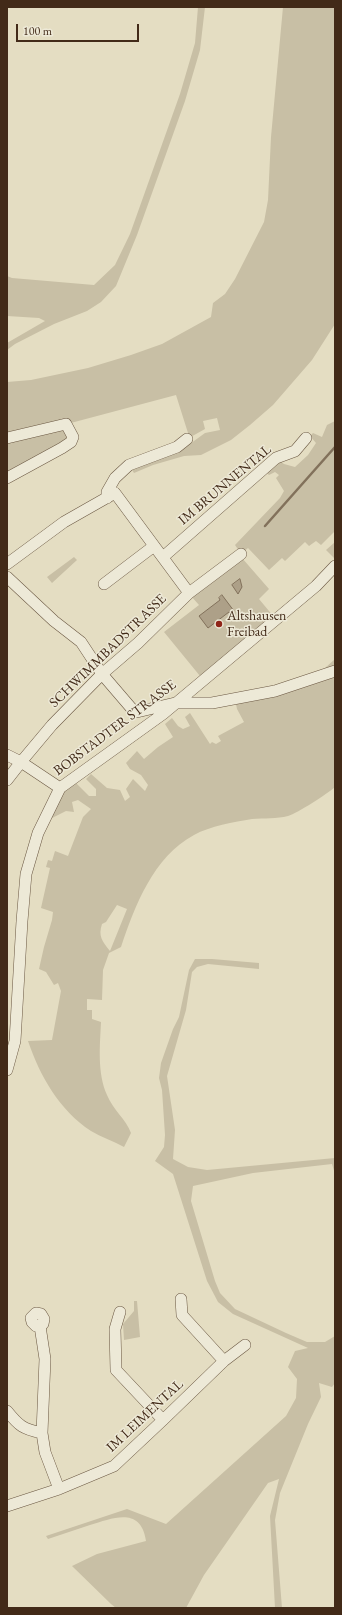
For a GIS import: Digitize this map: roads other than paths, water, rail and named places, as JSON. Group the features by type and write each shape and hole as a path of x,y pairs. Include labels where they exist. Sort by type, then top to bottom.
{"street":[{"path":"7,438 66,424 73,437 71,442 7,478"},
{"name":"IM BRUNNENTAL","path":"163,557 276,458 295,451 306,438"},
{"path":"187,439 177,447 129,465 112,482 107,492 163,557 189,593"},
{"path":"7,564 64,522 111,496"},
{"path":"104,584 154,546"},
{"name":"SCHWIMMBADSTRASSE","path":"7,780 52,725 102,674 138,643 189,593 241,554"},
{"name":"BOBSTADTER STRASSE","path":"7,1070 15,1041 26,874 38,833 60,788 163,714 323,578 335,566"},
{"path":"323,578 335,571"},
{"path":"7,577 54,621 81,642 102,674 132,709 137,712 175,704 212,703 275,691 335,671"},
{"path":"7,755 21,762 60,788"},
{"path":"181,1299 182,1315 224,1361"},
{"path":"120,1312 115,1328 116,1370 163,1420"},
{"path":"40,1326 45,1359 42,1433 45,1452 59,1489"},
{"name":"IM LEIMENTAL","path":"8,1505 59,1489 114,1466 224,1361 245,1345"},
{"path":"7,1411 17,1423 26,1430 42,1433"}],"waterway":[{"path":"265,526 335,447"}],"place":[{"name":"Altshausen Freibad","path":"219,624"}]}
